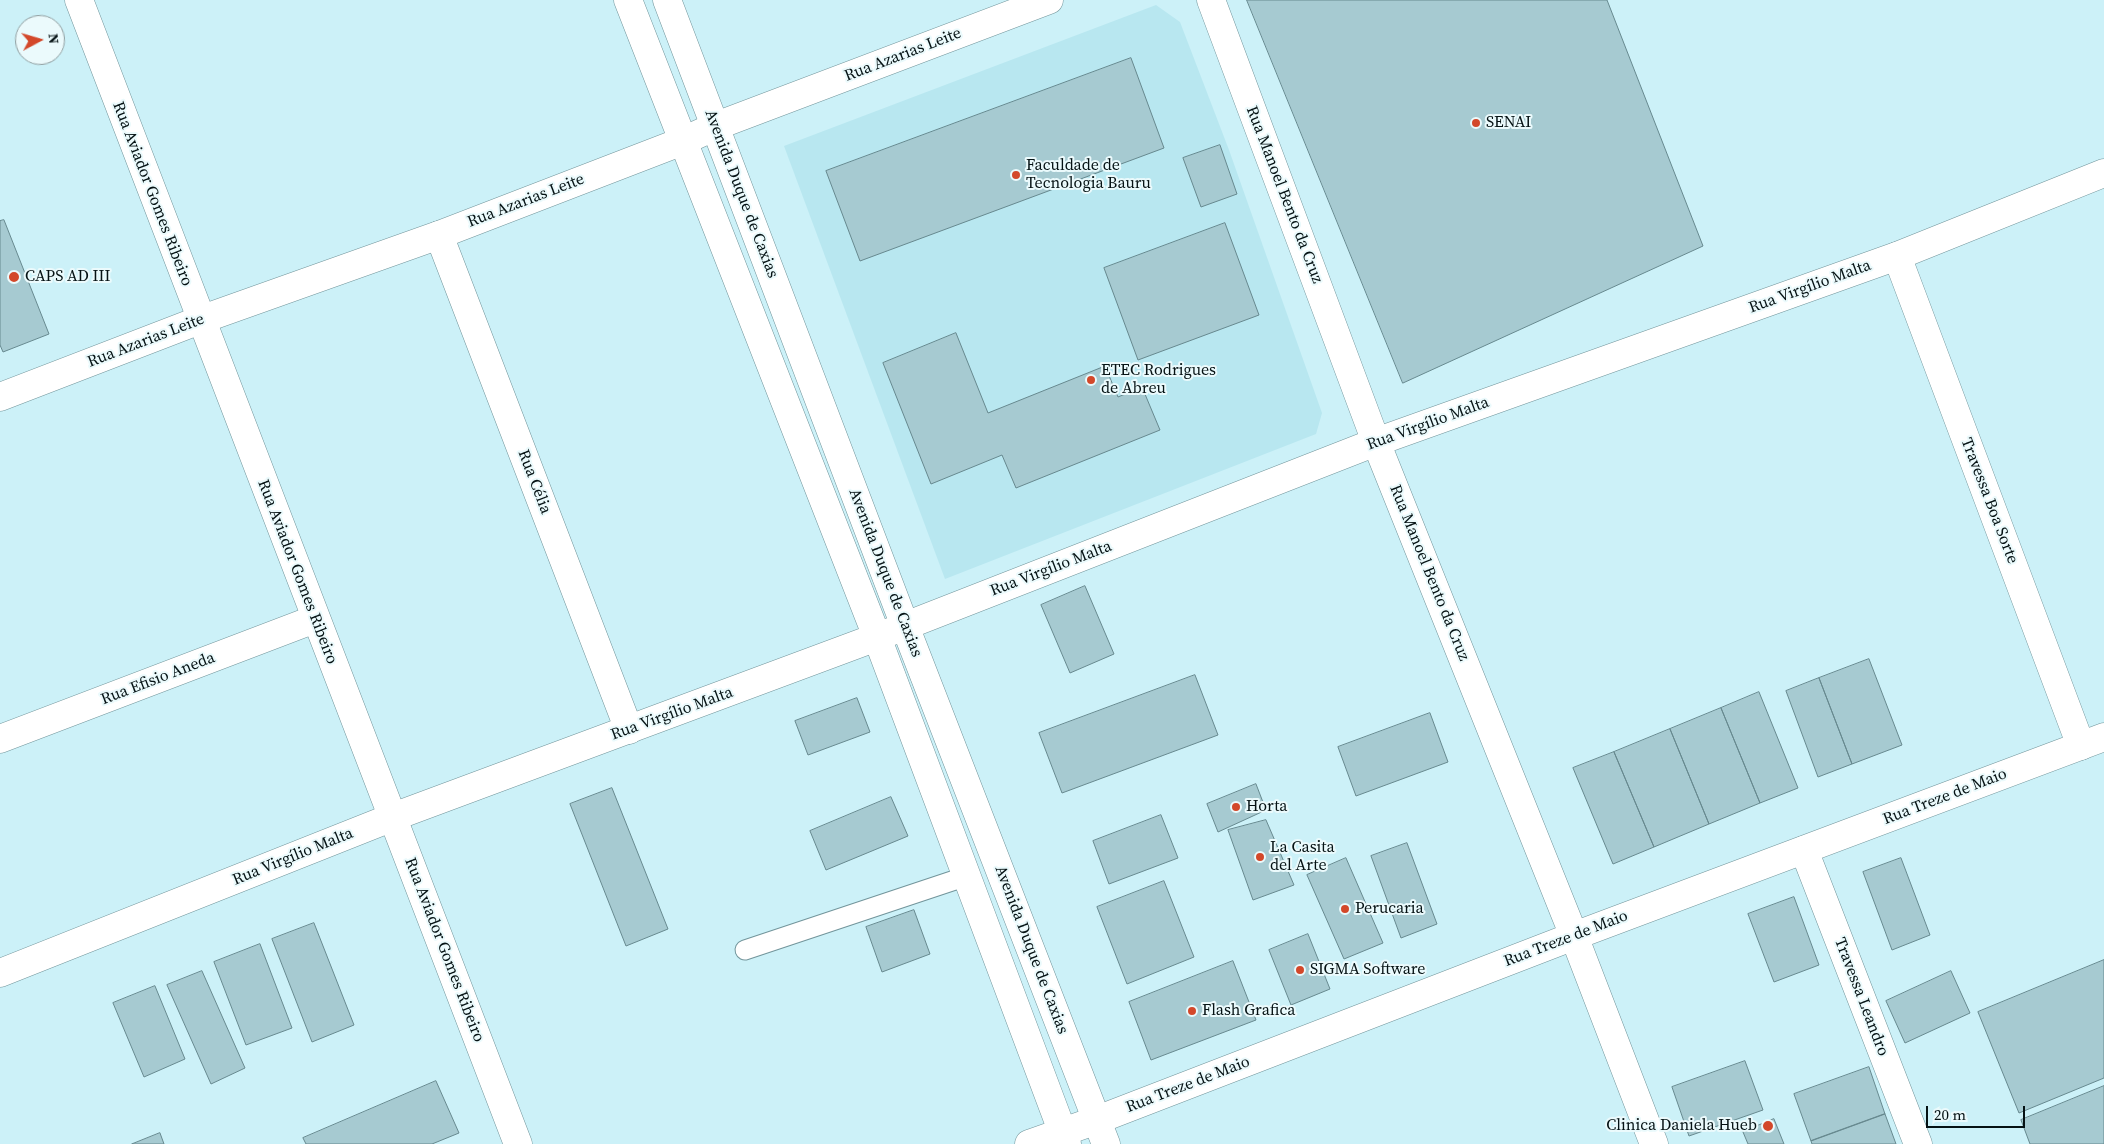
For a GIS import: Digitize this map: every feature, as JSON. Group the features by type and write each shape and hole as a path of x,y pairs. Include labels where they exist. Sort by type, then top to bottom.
{"street":[{"name":"Rua Aviador Gomes Ribeiro","path":"79,0 200,320 518,1144"},
{"name":"Avenida Duque de Caxias","path":"628,0 877,637 1064,1138"},
{"name":"Avenida Duque de Caxias","path":"667,0 905,626 1102,1132"},
{"name":"Rua Azarias Leite","path":"0,397 200,320 439,234 683,141 716,126 1049,0"},
{"name":"Rua Manoel Bento da Cruz","path":"1210,0 1376,442 1574,936 1654,1144"},
{"name":"Rua Virgílio Malta","path":"0,972 393,817 877,637 1376,442 1897,256 2104,173"},
{"name":"Rua Célia","path":"439,234 629,730"},
{"name":"Travessa Boa Sorte","path":"1897,256 2093,741"},
{"name":"Rua Efisio Aneda","path":"0,739 315,619"},
{"name":"Rua Treze de Maio","path":"1029,1144 1102,1132 1574,936 2093,741"},
{"name":"Travessa Leandro","path":"1804,850 1918,1144"}],"lane":[{"path":"745,950 966,876"}],"shaded area":[{"path":"1156,5 1180,22 1229,150 1322,413 1316,434 945,579 784,146"}],"building":[{"name":"SENAI","path":"1247,0 1607,0 1703,246 1403,383"},
{"path":"1131,58 1164,148 860,261 826,171"},
{"path":"1220,145 1237,194 1201,207 1183,158"},
{"name":"CAPS AD III","path":"4,220 49,334 3,352 0,345 0,221"},
{"path":"1225,223 1259,315 1138,360 1104,268"},
{"path":"956,333 988,413 1105,366 1118,397 1142,387 1160,430 1016,488 1002,455 931,484 883,363"},
{"path":"1085,586 1114,654 1070,673 1041,605"},
{"path":"1869,659 1902,745 1852,764 1819,678"},
{"path":"1195,675 1218,735 1062,793 1039,733"},
{"path":"1819,678 1852,764 1818,777 1786,691"},
{"path":"1759,692 1798,788 1760,803 1721,708"},
{"path":"857,698 870,732 808,755 795,721"},
{"path":"1721,708 1760,803 1709,824 1670,729"},
{"path":"1430,713 1448,762 1356,796 1338,747"},
{"path":"1670,729 1709,824 1654,847 1614,752"},
{"path":"1614,752 1654,847 1613,864 1573,768"},
{"name":"Horta","path":"1256,784 1266,810 1218,832 1207,804"},
{"path":"612,788 668,929 626,946 570,804"},
{"path":"891,797 908,836 826,870 810,831"},
{"path":"1161,815 1178,858 1109,884 1093,841"},
{"name":"La Casita del Arte","path":"1266,820 1294,885 1253,900 1228,830"},
{"path":"1407,843 1437,924 1401,938 1371,856"},
{"name":"Perucaria","path":"1346,858 1383,943 1344,959 1307,875"},
{"path":"1901,858 1930,935 1892,950 1863,872"},
{"path":"1164,881 1194,957 1127,984 1097,907"},
{"path":"1794,897 1819,965 1774,982 1748,914"},
{"path":"914,910 930,954 882,972 866,927"},
{"path":"314,923 354,1025 312,1042 272,939"},
{"name":"SIGMA Software","path":"1308,934 1330,989 1291,1005 1269,950"},
{"path":"260,944 292,1028 246,1045 214,962"},
{"path":"2104,960 2104,1078 2019,1113 1978,1012"},
{"name":"Flash Grafica","path":"1233,961 1256,1020 1151,1060 1129,1002"},
{"path":"202,971 245,1068 211,1084 167,985"},
{"path":"1951,971 1970,1013 1905,1043 1886,1001"},
{"path":"155,986 185,1059 144,1077 113,1003"},
{"path":"1745,1061 1763,1110 1689,1136 1672,1087"},
{"path":"1869,1067 1885,1114 1811,1141 1794,1094"},
{"path":"436,1081 459,1133 432,1144 306,1144 303,1138"},
{"path":"2104,1086 2104,1144 2030,1144 2021,1120"},
{"path":"1885,1114 1896,1144 1812,1144 1811,1141"},
{"name":"Clinica Daniela Hueb","path":"1774,1119 1784,1144 1748,1144 1743,1132"},
{"path":"160,1133 164,1144 132,1144"}],"place":[{"name":"SENAI","path":"1476,123"},
{"name":"Faculdade de Tecnologia Bauru","path":"1016,175"},
{"name":"CAPS AD III","path":"14,277"},
{"name":"ETEC Rodrigues de Abreu","path":"1091,380"},
{"name":"Horta","path":"1236,807"},
{"name":"La Casita del Arte","path":"1260,857"},
{"name":"Perucaria","path":"1345,909"},
{"name":"SIGMA Software","path":"1300,970"},
{"name":"Flash Grafica","path":"1192,1011"},
{"name":"Clinica Daniela Hueb","path":"1768,1126"}]}
